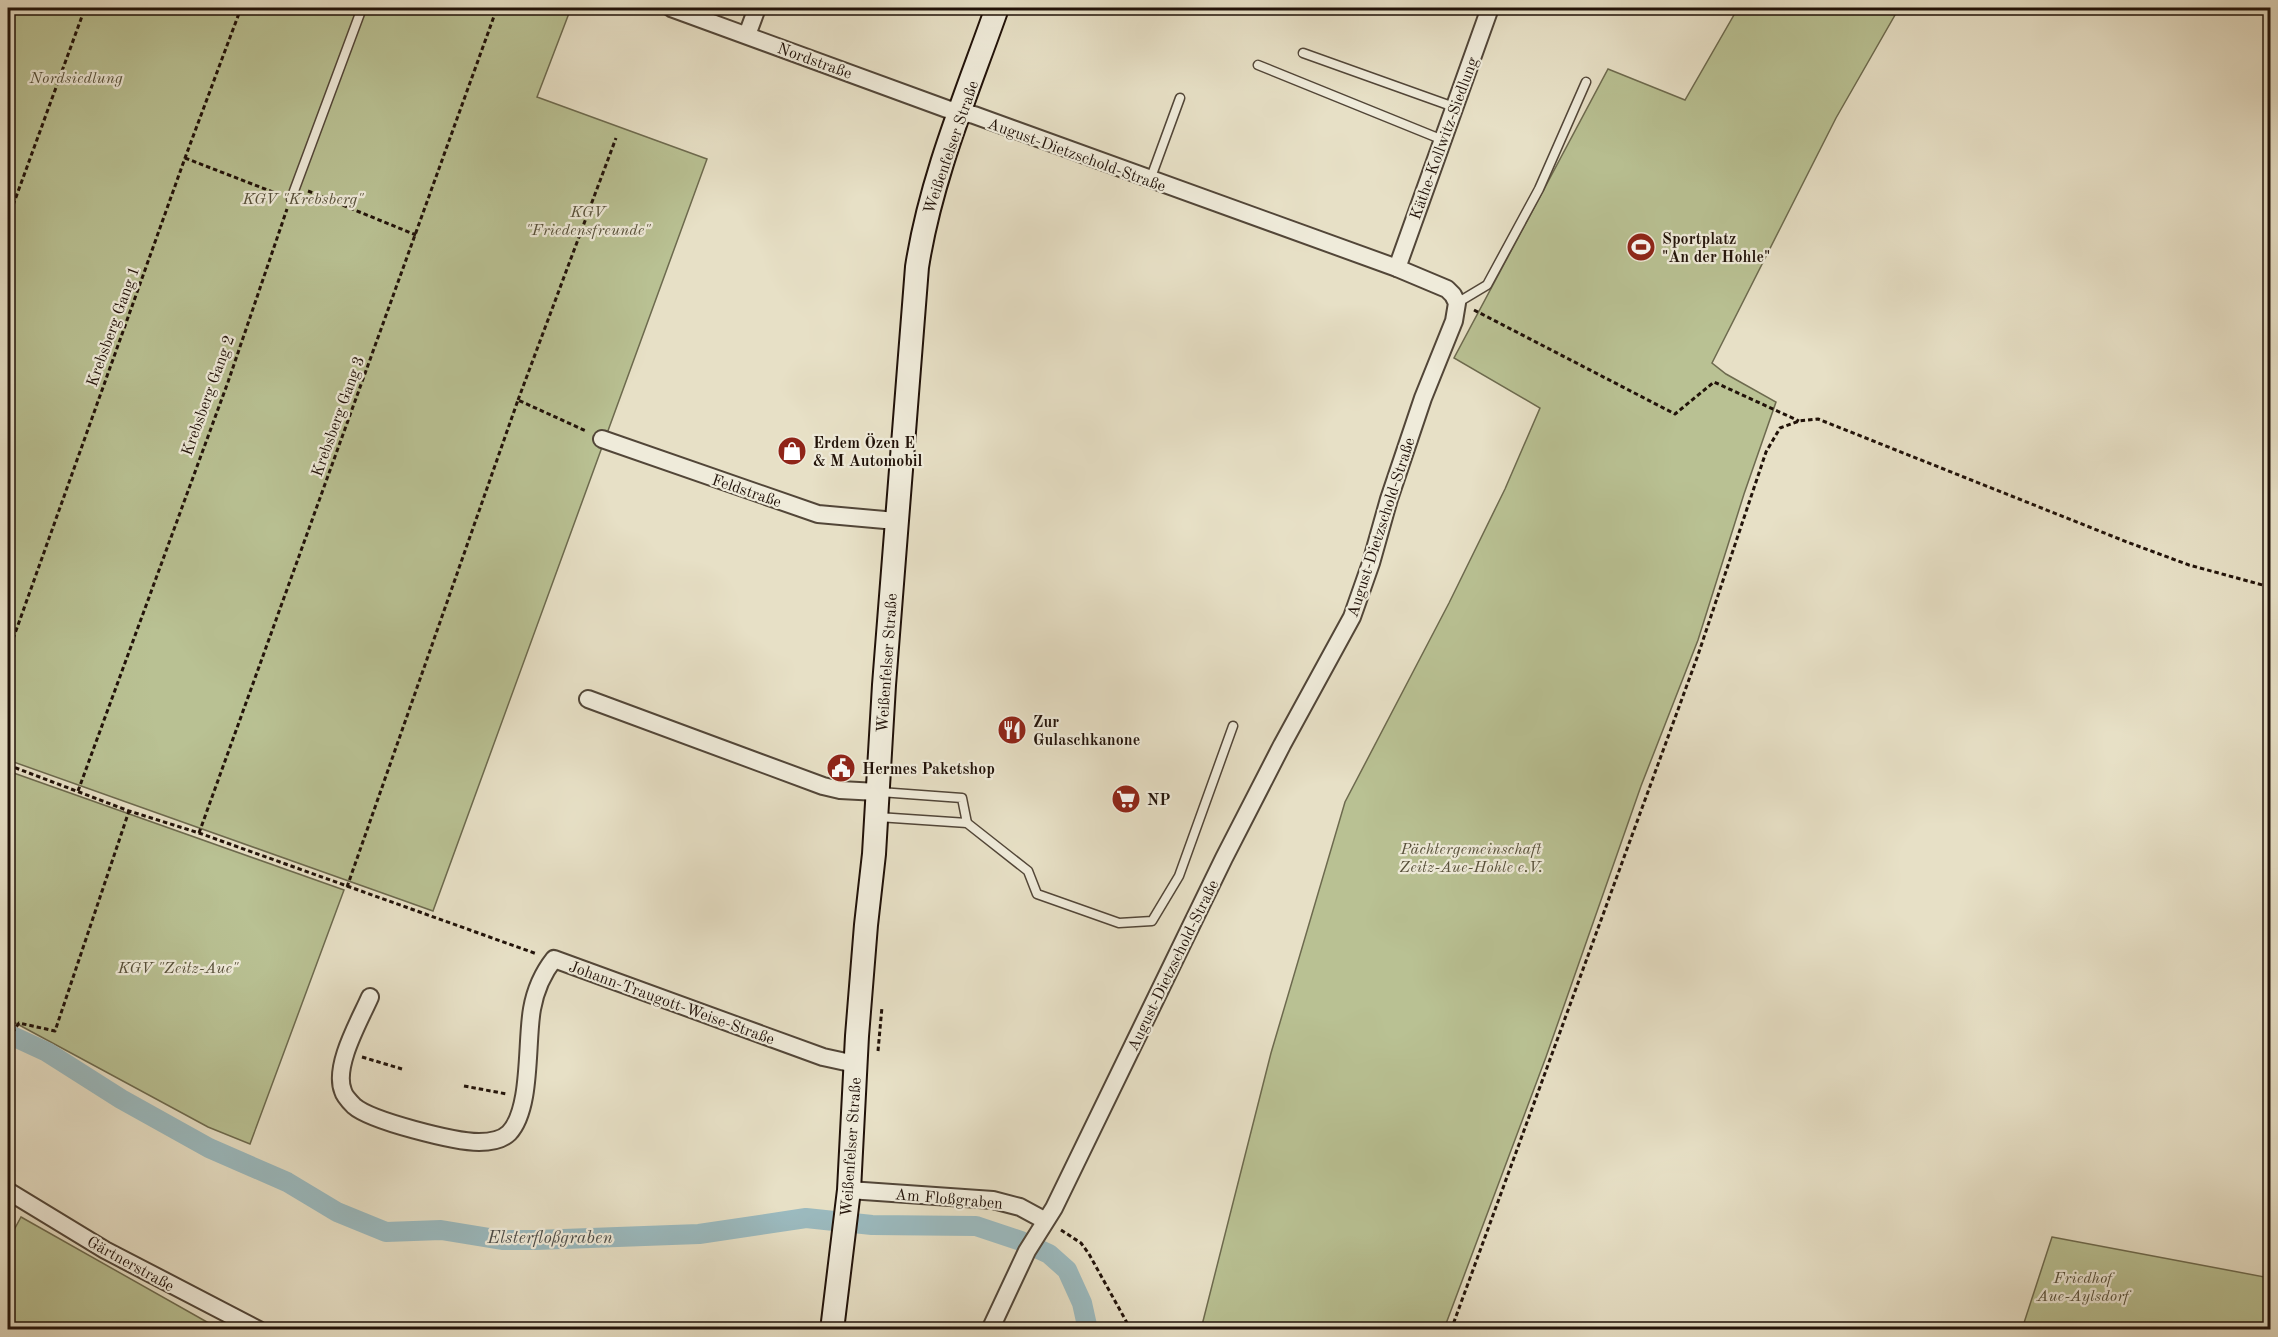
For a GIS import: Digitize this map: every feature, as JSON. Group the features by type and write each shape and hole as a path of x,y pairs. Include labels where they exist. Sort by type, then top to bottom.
{"street":[{"name":"Nordstraße","path":"671,8 961,112"},
{"path":"747,35 757,8"},
{"name":"Weißenfelser Straße","path":"832,1329 846,1212 855,1064 877,817 896,521 918,256 935,181 998,8"},
{"name":"Käthe-Kollwitz-Siedlung","path":"1396,268 1490,8"},
{"name":"August-Dietzschold-Straße","path":"961,112 1396,268 1447,289 1453,295 1456,303 1454,321 1423,398 1352,617 1245,816 1053,1208 1027,1251 990,1329"},
{"name":"Feldstraße","path":"602,439 818,514 896,521"},
{"path":"588,699 823,786 840,790 878,792"},
{"name":"Johann-Traugott-Weise-Straße","path":"370,997 346,1052 340,1076 343,1092 354,1106 377,1118 440,1135 478,1142 494,1140 508,1134 520,1116 524,1098 532,1009 539,987 554,959 823,1057 855,1064"},
{"name":"Gärtnerstraße","path":"8,1191 123,1260 259,1329"},
{"name":"Am Floßgraben","path":"846,1212 993,1200 1020,1206 1040,1227"}],"lane":[{"path":"291,199 362,8"},
{"path":"1303,53 1454,107"},
{"path":"1258,65 1443,140"},
{"path":"1456,303 1487,285 1539,189 1586,82"},
{"path":"1149,181 1180,98"},
{"path":"877,817 967,823 1028,870 1037,894 1119,923 1152,921 1179,876 1233,726"},
{"path":"878,792 962,798 967,823"}],"path":[{"path":"8,219 85,8"},
{"name":"Krebsberg Gang 1","path":"8,653 241,8"},
{"name":"Krebsberg Gang 3","path":"199,833 497,8"},
{"path":"347,887 518,400 616,138"},
{"path":"185,158 291,199"},
{"path":"295,186 416,235"},
{"name":"Krebsberg Gang 2","path":"78,791 228,382 291,199"},
{"path":"1456,303 1486,315 1675,414 1714,382 1799,421"},
{"path":"518,400 602,439"},
{"path":"1451,1329 1698,654 1766,453 1780,428 1799,421 1818,419 2189,565 2271,587"},
{"path":"8,765 129,811 199,833 554,959"},
{"path":"8,1038 19,1023 55,1031 129,811"},
{"path":"878,1056 882,997"},
{"path":"346,1052 402,1069"},
{"path":"464,1086 524,1098"},
{"path":"1040,1227 1081,1243 1131,1329"}],"green space":[{"name":"KGV \"Krebsberg\"","path":"8,8 571,8 537,97 707,159 433,911 8,760"},
{"name":"Pächtergemeinschaft Zeitz-Aue-Hohle e.V.","path":"1738,8 1899,8 1836,118 1712,363 1726,374 1776,402 1698,640 1641,786 1546,1057 1444,1329 1201,1329 1271,1053 1345,802 1449,603 1505,489 1540,408 1454,358 1608,69 1685,100"},
{"name":"KGV \"Zeitz-Aue\"","path":"8,771 344,890 250,1144 208,1127 8,1019"},
{"path":"21,1217 223,1329 8,1329 8,1241"},
{"name":"Friedhof Aue-Aylsdorf","path":"2052,1237 2270,1278 2270,1329 2022,1329"}],"waterway":[{"name":"Elsterfloßgraben","path":"8,1034 47,1052 121,1099 209,1148 287,1182 337,1212 386,1232 441,1230 502,1240 536,1240 699,1234 806,1218 872,1225 976,1226 1021,1241 1049,1254 1067,1270 1082,1303 1088,1330"}],"place":[{"name":"Sportplatz \"An der Hohle\"","path":"1641,247"},
{"name":"Erdem Özen E & M Automobil","path":"792,451"},
{"name":"Zur Gulaschkanone","path":"1012,730"},
{"name":"Hermes Paketshop","path":"841,768"},
{"name":"NP","path":"1126,799"}],"park label":[{"name":"Nordsiedlung","path":"76,77"},
{"name":"KGV \"Friedensfreunde\"","path":"588,220"}]}
